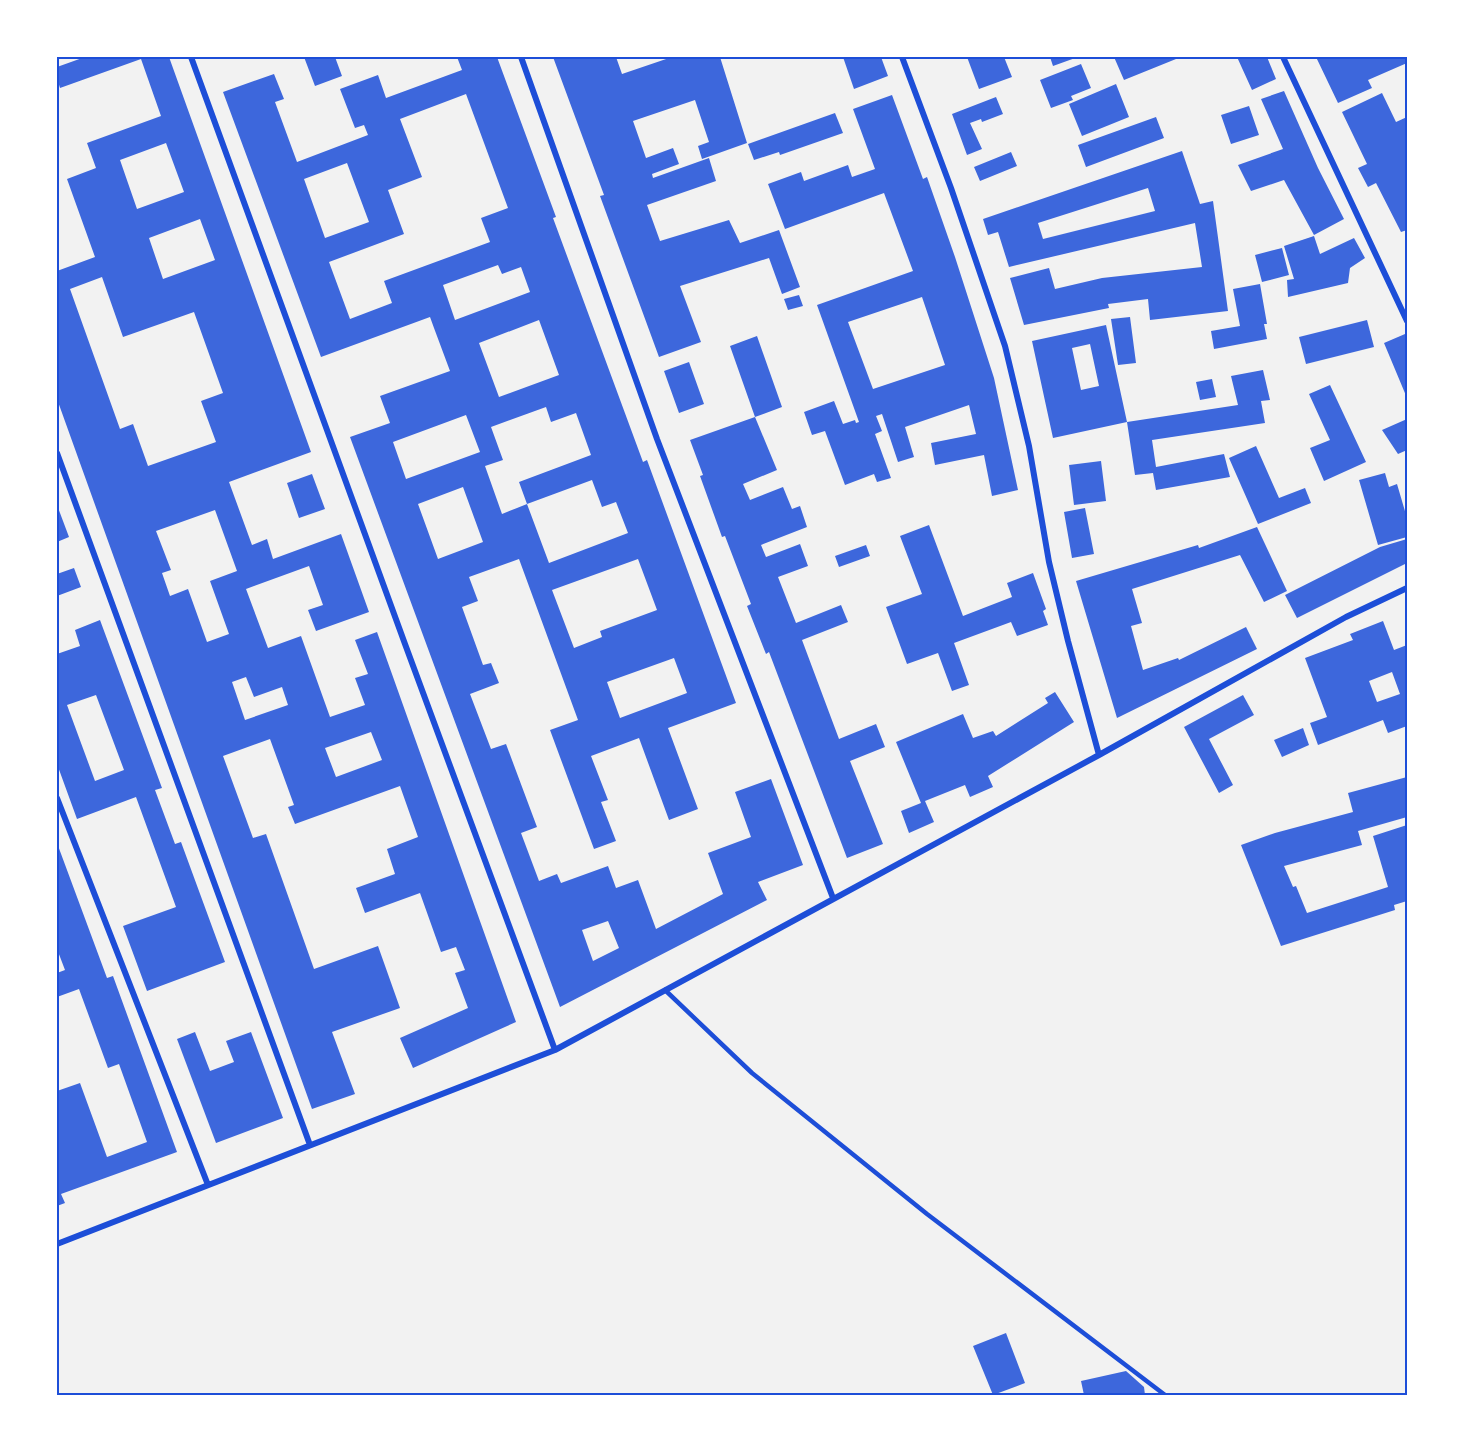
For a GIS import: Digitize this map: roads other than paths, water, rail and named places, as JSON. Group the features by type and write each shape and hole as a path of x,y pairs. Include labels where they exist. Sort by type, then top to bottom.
{"street":[{"path":"191,57 555,1050"},
{"path":"521,57 657,439 833,898"},
{"path":"902,57 951,188 1005,346 1029,446 1049,562 1099,755"},
{"path":"1283,57 1407,321"},
{"path":"57,453 310,1145"},
{"path":"57,1244 555,1050 1099,755 1346,617 1407,588"},
{"path":"57,798 208,1185"}],"lane":[{"path":"665,990 762,1080 927,1214 1165,1395"}]}
